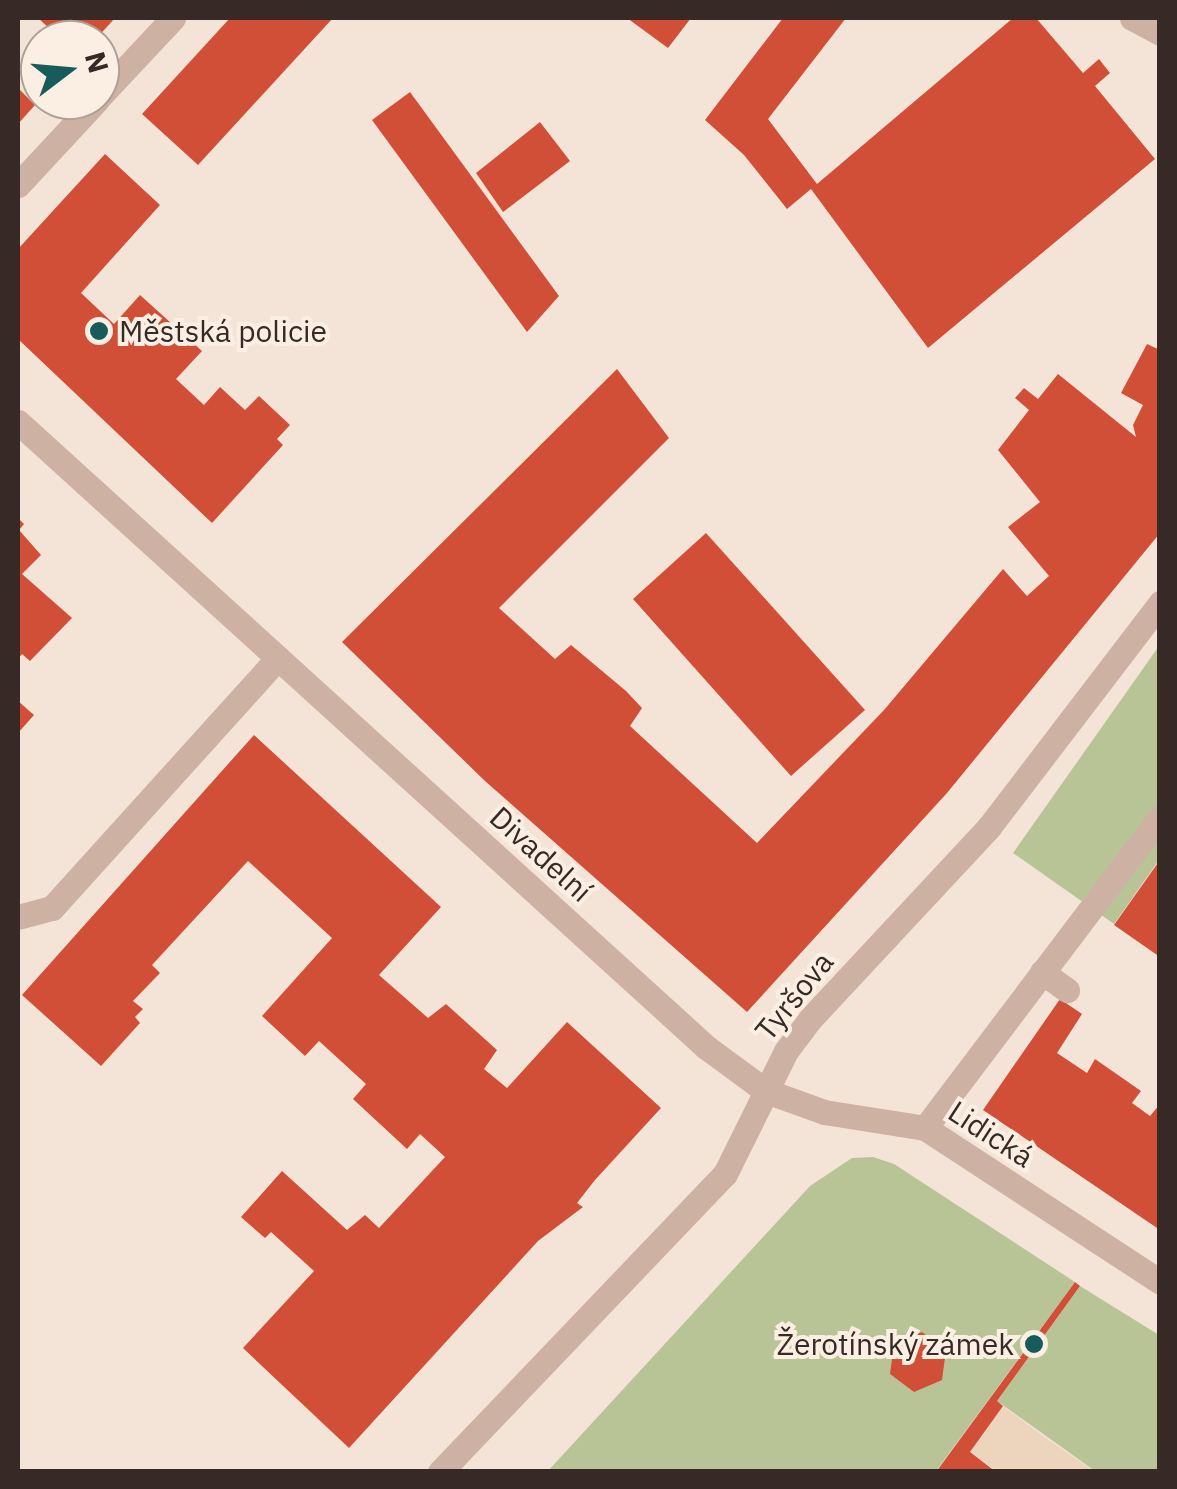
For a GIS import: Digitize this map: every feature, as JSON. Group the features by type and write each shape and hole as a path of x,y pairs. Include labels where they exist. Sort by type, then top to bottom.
{"street":[{"path":"120,75 174,18"},
{"path":"1132,18 1160,33"},
{"path":"18,185 78,120"},
{"name":"Divadelní","path":"18,422 706,1047 766,1090"},
{"name":"Tyršova","path":"440,1472 724,1174 766,1090 812,1018 989,827 1160,603"},
{"path":"18,917 52,908 278,658"},
{"path":"925,1128 1160,817"},
{"path":"1042,972 1066,990"},
{"name":"Lidická","path":"766,1090 824,1112 925,1128 1160,1282"}],"green space":[{"path":"1159,646 1159,860 1114,924 1013,853"},
{"path":"873,1157 894,1164 1075,1282 936,1471 547,1472 810,1186 852,1158"},
{"path":"1080,1286 1159,1335 1159,1471 1095,1471 997,1401"}],"shaded area":[{"path":"1003,1406 1094,1471 996,1471 970,1452"}],"building":[{"path":"38,18 115,18 113,20"},
{"path":"230,18 333,18 198,165 142,114"},
{"path":"627,18 691,18 668,48"},
{"path":"783,18 846,18 768,119 817,184 1013,18 1036,18 1083,73 1099,59 1110,73 1095,86 1155,159 928,348 811,189 787,209 744,155 705,120"},
{"path":"18,88 22,120 18,124"},
{"path":"410,92 559,296 527,332 372,120"},
{"path":"540,122 570,161 503,212 476,173"},
{"name":"Městská policie","path":"105,154 160,205 81,293 114,324 140,295 202,351 176,379 204,405 220,387 245,410 259,396 290,425 277,439 283,445 212,523 18,339 18,249"},
{"path":"1147,344 1160,350 1160,533 947,793 747,1012 485,781 342,642 617,369 669,438 499,608 555,659 571,645 626,691 642,708 630,726 757,843 884,710 1003,569 1027,596 1049,576 1008,527 1040,502 998,450 1029,410 1015,398 1024,388 1038,399 1058,374 1136,437 1133,425 1143,405 1121,393"},
{"path":"18,518 24,524 19,530 41,555 22,574 72,618 30,661 22,654 18,659"},
{"path":"706,533 865,710 791,776 633,599"},
{"path":"18,701 34,715 18,733"},
{"path":"254,735 441,907 379,975 428,1018 446,1004 497,1050 484,1069 507,1088 567,1022 661,1108 595,1180 577,1203 583,1207 538,1241 349,1448 243,1348 314,1271 271,1232 265,1238 241,1217 282,1171 347,1230 365,1215 379,1228 445,1157 420,1134 407,1149 353,1099 366,1084 319,1041 305,1056 262,1016 332,938 248,861 152,965 160,973 133,1001 143,1009 135,1017 140,1023 101,1066 22,995"},
{"path":"1160,860 1160,957 1114,925"},
{"path":"1060,999 1082,1014 1057,1053 1087,1073 1095,1059 1141,1091 1132,1103 1150,1116 1160,1104 1160,1230 983,1110"},
{"name":"Žerotínský zámek","path":"1075,1282 1080,1286 997,1401 1003,1406 970,1452 996,1472 936,1472"},
{"path":"922,1332 946,1350 942,1380 914,1392 890,1374 894,1344"}],"place":[{"name":"Městská policie","path":"99,331"},
{"name":"Žerotínský zámek","path":"1034,1344"}]}
